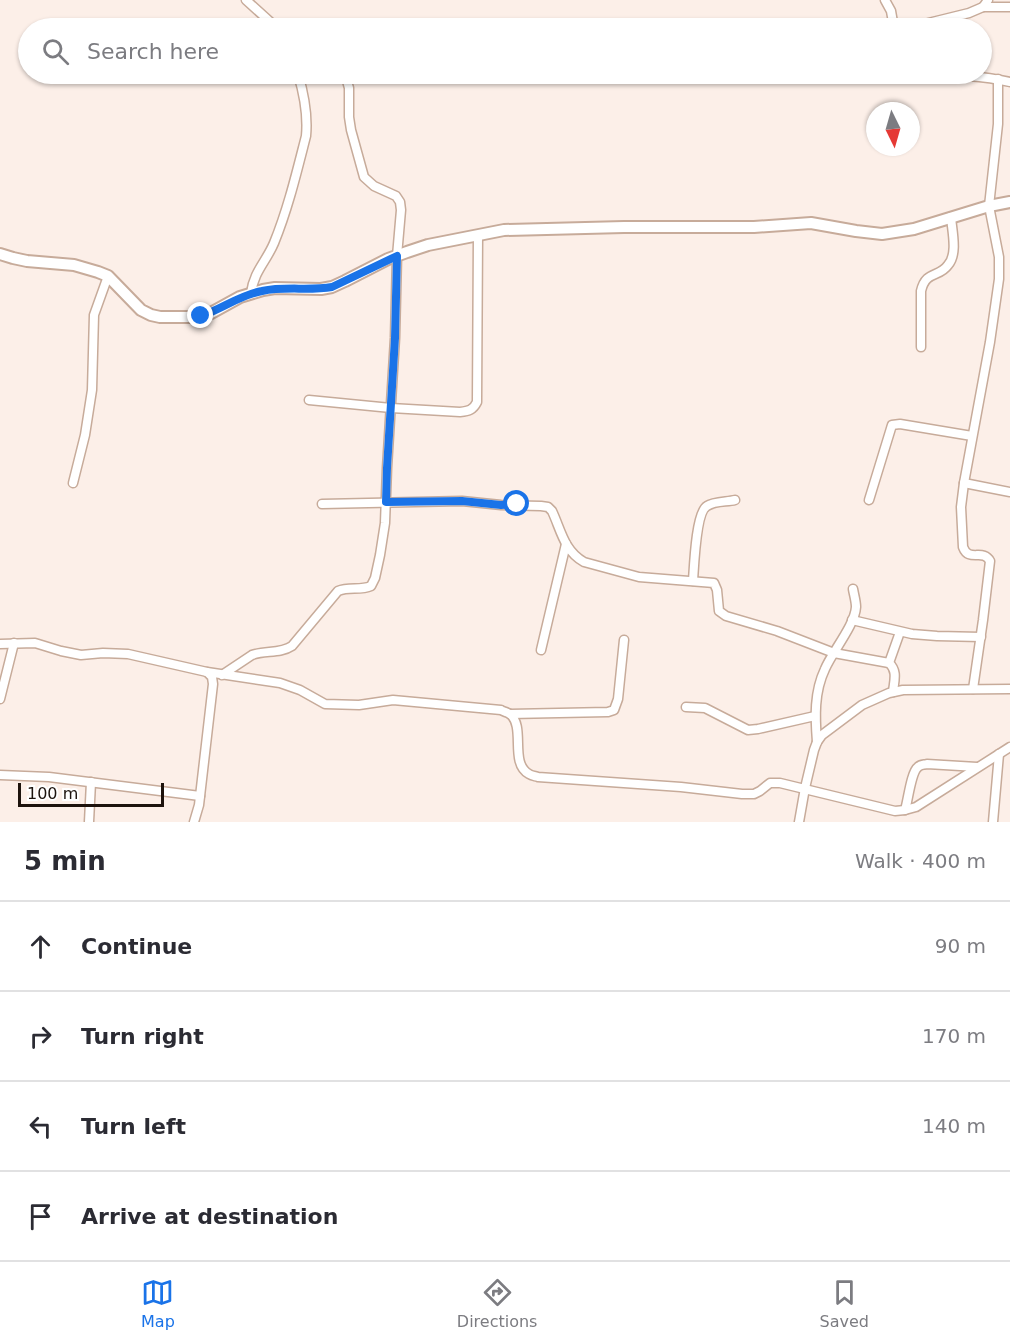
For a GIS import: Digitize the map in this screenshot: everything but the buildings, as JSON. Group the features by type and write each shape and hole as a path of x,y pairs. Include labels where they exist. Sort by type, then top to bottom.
{"street":[{"path":"246,0 266,18"},
{"path":"885,0 892,18"},
{"path":"948,18 986,3 1010,7"},
{"path":"992,78 1010,81"},
{"path":"973,689 990,561 985,555 968,554 963,547 961,507 999,279 999,257 989,206 998,124 998,79"},
{"path":"252,293 255,276 269,253 278,231 306,136 307,124 300,84"},
{"path":"222,675 252,655 286,650 292,646 338,591 371,586 380,555 392,408 397,256 401,210 396,196 374,186 364,177 351,130 348,84"},
{"path":"0,254 27,261 74,265 92,270 108,276 141,310 160,317 182,318 201,316 252,293 275,288 321,289 332,287 397,256 428,245 520,229 754,227 811,223 882,234 914,229 989,206 1010,202"},
{"path":"921,347 921,291 927,278 943,270 952,258 951,217"},
{"path":"309,400 460,412 474,408 477,402 478,235"},
{"path":"73,483 92,390 94,315 108,276"},
{"path":"869,500 892,425 900,424 972,436"},
{"path":"964,483 1010,492"},
{"path":"693,581 696,542 702,512 705,507 713,504 735,500"},
{"path":"322,504 462,501 548,507 573,555 584,562 639,577 709,582 716,585 719,611 722,614 834,652 889,663 895,672 893,692"},
{"path":"541,650 566,544"},
{"path":"799,822 817,742 815,716 820,681 856,609 853,589"},
{"path":"852,620 900,633 981,637"},
{"path":"889,663 900,633"},
{"path":"0,644 35,644 81,655 128,654 222,675 280,684 300,690 325,704 359,705 393,700 501,710 510,714 614,710 618,699 624,640"},
{"path":"0,699 14,643"},
{"path":"194,822 199,805 213,684 212,677 207,672"},
{"path":"817,742 827,730 862,705 893,692 1010,689"},
{"path":"686,706 705,708 748,730 815,716"},
{"path":"510,714 516,725 521,767 528,774 538,777 681,787 742,794 754,794 775,782 895,811 916,807 1010,747"},
{"path":"993,822 999,754"},
{"path":"905,810 917,767 927,764 977,767"},
{"path":"0,775 49,777 200,796"},
{"path":"89,822 92,782"}],"route":[{"path":"201,316 240,297 263,290 332,287 397,256 386,502 462,501 501,505 517,504"}]}
